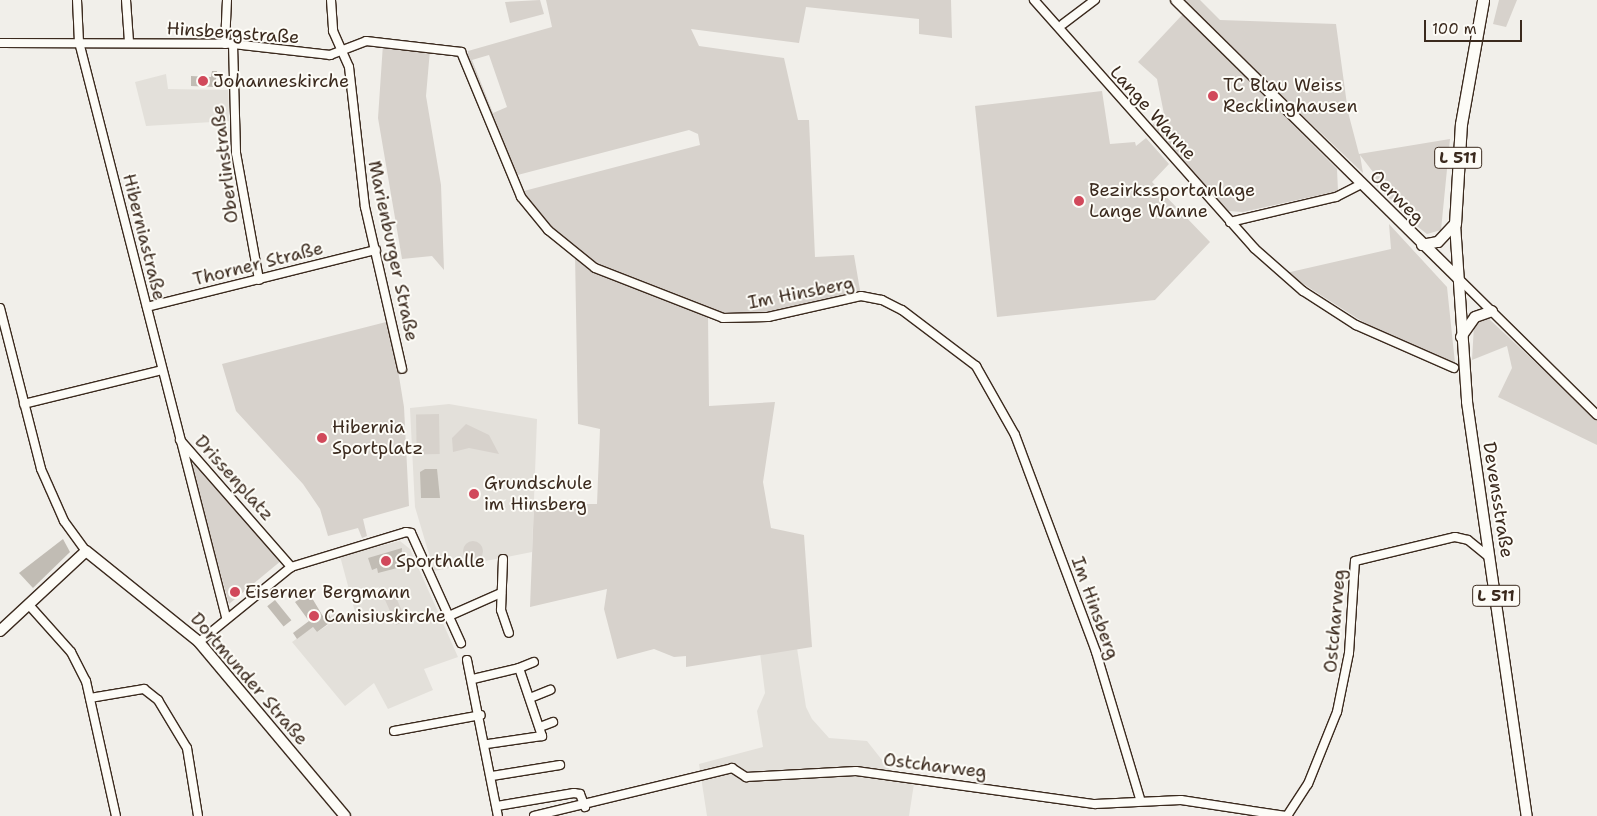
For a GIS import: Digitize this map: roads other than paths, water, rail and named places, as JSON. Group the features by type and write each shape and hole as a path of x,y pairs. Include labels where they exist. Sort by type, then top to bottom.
{"highway":[{"name":"L 511","path":"1455,224 1461,124 1483,0"}],"main road":[{"name":"Oerweg","path":"1176,0 1422,245 1457,276"},
{"path":"1422,245 1444,238 1455,224"},
{"name":"L 511","path":"1455,224 1457,276"},
{"name":"Devensstraße","path":"1457,276 1461,337 1527,816"},
{"path":"1461,337 1475,316 1492,311"},
{"path":"0,631 86,551"},
{"name":"Dortmunder Straße","path":"86,551 199,642 344,815"}],"street":[{"name":"Hiberniastraße","path":"77,0 79,42 180,440"},
{"path":"126,0 129,42"},
{"name":"Oberlinstraße","path":"227,0 236,153 258,280"},
{"name":"Marienburger Straße","path":"331,0 332,31 349,67 356,152 402,369"},
{"name":"Lange Wanne","path":"1034,0 1230,222 1303,291 1356,325 1454,368"},
{"path":"1062,24 1095,0"},
{"name":"Hinsbergstraße","path":"0,43 129,42 229,44 330,55 366,41 461,52"},
{"name":"Im Hinsberg","path":"461,52 521,197 548,230 595,268 685,306 731,319 768,317 852,297 875,297 902,310 976,366 1029,468 1096,652 1140,800"},
{"path":"1230,222 1336,197 1361,184"},
{"name":"Thorner Straße","path":"147,307 376,250"},
{"name":"Oerweg","path":"1457,276 1597,415"},
{"name":"Dortmunder Straße","path":"0,308 24,404 51,495 86,551"},
{"path":"24,404 162,370"},
{"name":"Drissenplatz","path":"180,440 292,566"},
{"name":"Drissenplatz","path":"180,440 226,617"},
{"path":"199,642 226,617 292,566 320,555 411,533 461,643"},
{"name":"Ostcharweg","path":"534,816 585,807 732,768 746,777 856,771 1100,805 1140,800 1200,801 1287,816 1308,784 1337,712 1349,653 1355,561 1455,537 1468,540 1490,558"},
{"path":"503,559 501,610 509,633"},
{"path":"449,616 501,593"},
{"path":"29,605 71,652 90,698 116,816"},
{"path":"467,660 487,744 498,816"},
{"path":"473,679 534,662"},
{"path":"487,744 542,736 518,668"},
{"path":"90,698 144,689 158,700 187,748 198,816"},
{"path":"530,698 550,690"},
{"path":"394,731 481,715"},
{"path":"540,727 553,722"},
{"path":"492,776 560,765"},
{"path":"497,806 578,793 585,807"}],"place":[{"name":"Johanneskirche","path":"203,81"},
{"name":"TC Blau Weiss Recklinghausen","path":"1213,96"},
{"name":"Bezirkssportanlage Lange Wanne","path":"1079,201"},
{"name":"Hibernia Sportplatz","path":"322,438"},
{"name":"Grundschule im Hinsberg","path":"474,494"},
{"name":"Sporthalle","path":"386,561"},
{"name":"Eiserner Bergmann","path":"235,592"},
{"name":"Canisiuskirche","path":"314,616"}]}
